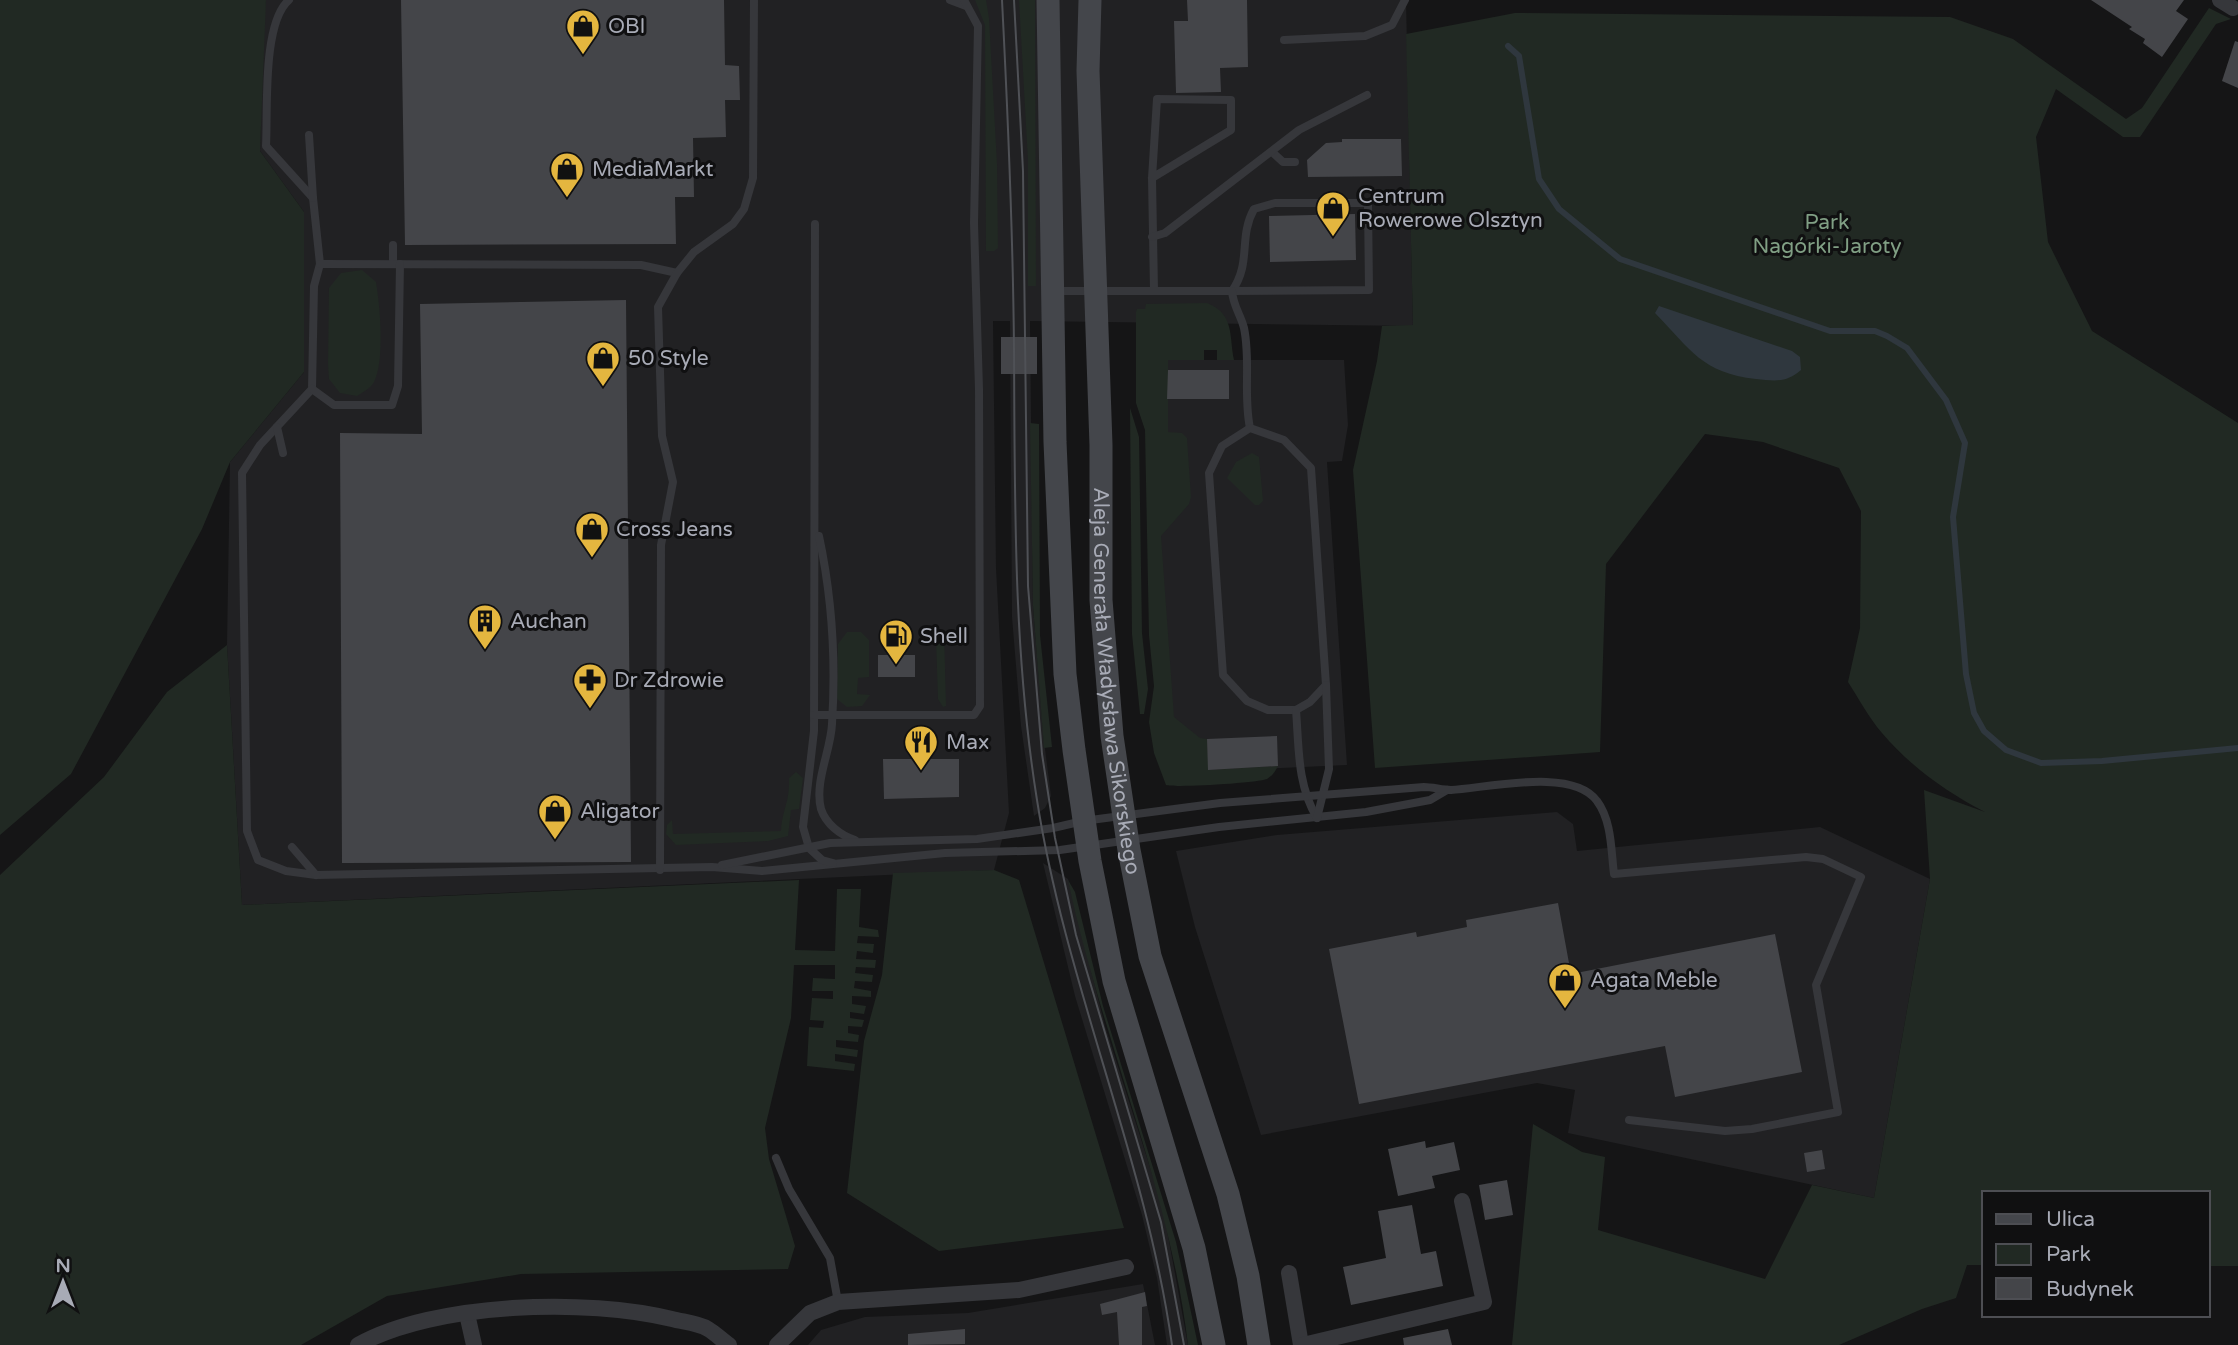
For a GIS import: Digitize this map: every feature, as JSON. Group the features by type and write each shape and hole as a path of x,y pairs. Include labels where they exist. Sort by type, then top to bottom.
{"main road":[{"name":"Aleja Generała Władysława Sikorskiego","path":"1048,0 1053,291 1065,674 1083,821 1114,981 1194,1248 1214,1345"},
{"name":"Aleja Generała Władysława Sikorskiego","path":"1090,0 1088,71 1098,291 1101,600 1112,736 1127,840 1160,992 1218,1160 1240,1238 1259,1345"}],"street":[{"path":"1289,1273 1302,1345 1484,1302 1462,1201"},
{"path":"777,1345 810,1313 838,1302 1019,1290 1126,1267"},
{"path":"358,1345 378,1334 403,1326 467,1314 556,1307 632,1309 706,1328 729,1345"},
{"path":"467,1314 474,1345"}],"lane":[{"path":"289,0 281,6 271,35 266,146 313,198"},
{"path":"660,870 661,545 673,482 662,436 658,307 677,273 694,252 733,224 744,209 753,178 754,0"},
{"path":"950,0 971,9"},
{"path":"814,715 974,715 980,706 979,377 974,223 978,26 964,0"},
{"path":"1284,40 1365,36 1392,25 1405,0"},
{"path":"1153,237 1165,233 1299,130 1367,95"},
{"path":"1152,178 1231,130 1231,100 1157,99 1152,178 1154,290"},
{"path":"309,135 320,264 314,286 312,389 260,445 242,473 247,831 258,860 286,871 316,875 712,867 762,871 945,853 1040,852 1400,806 1430,800 1447,790"},
{"path":"1272,152 1283,162 1295,162"},
{"path":"1053,291 1154,290 1232,291 1369,290 1368,203 1275,203 1254,209 1246,223 1243,274 1232,291 1233,302 1244,327 1247,412 1251,428"},
{"path":"816,224 817,527 813,600 814,715 803,821 808,848 822,860 837,864"},
{"path":"312,389 334,405 392,405 398,386 397,264 393,245"},
{"path":"320,264 641,265 677,273"},
{"path":"277,427 283,453"},
{"path":"1251,428 1284,440 1311,468 1329,753 1325,794 1317,818"},
{"path":"1251,428 1222,446 1209,473 1223,675 1247,701 1268,710 1296,710 1310,702 1326,685"},
{"path":"817,527 827,575 832,625 832,716 820,793 821,807 838,832 861,842"},
{"path":"1296,710 1305,796 1317,818"},
{"path":"712,867 808,848 861,842 978,839 1123,815 1305,796 1424,787 1447,790 1555,782 1582,788 1597,801 1602,810 1614,874 1806,857 1823,859 1861,877 1816,985 1838,1112 1752,1129 1726,1131 1629,1120"},
{"path":"292,847 316,875"},
{"path":"776,1158 789,1189 830,1258 838,1302"}],"shaded area":[{"path":"266,0 1406,0 1413,326 1030,321 1033,606 1051,796 1045,808 1034,816 1021,726 1012,617 1010,321 993,321 996,568 1009,813 994,870 242,905 227,645 230,462 304,372 304,212 260,151 262,24"},
{"path":"1659,306 1792,351 1800,357 1801,370 1785,379 1775,380 1738,376 1722,371 1689,349 1655,313"},
{"path":"1148,360 1344,360 1348,425 1342,461 1327,462 1347,765 1175,773"},
{"path":"1557,812 1573,824 1577,851 1820,827 1930,879 1874,1198 1568,1133 1575,1090 1537,1083 1261,1135 1195,927 1176,851 1277,835"},
{"path":"1043,863 1068,879 1105,1026 1163,1208 1188,1345 1167,1345 1157,1278 1142,1215 1075,996"},
{"path":"1143,1284 1155,1345 808,1345 821,1330 865,1317 968,1313"}],"green space":[{"path":"0,0 266,0 260,151 304,212 304,372 230,462 202,529 71,774 0,835"},
{"path":"975,0 986,0 989,18 997,164 998,248 994,251 986,251 985,25"},
{"path":"1019,0 1035,0 1036,286 1028,286 1028,161"},
{"name":"Park Nagórki-Jaroty","path":"2209,8 2231,19 2216,24 2140,137 2123,137 2056,89 2036,137 2048,242 2092,331 2238,423 2238,1266 2210,1266 2210,1191 1982,1191 1982,1265 1967,1265 1956,1298 1922,1309 1839,1345 1512,1345 1533,1124 1582,1152 1605,1157 1598,1230 1765,1279 1812,1185 1874,1198 1930,879 1924,790 1985,812 1956,796 1904,756 1877,727 1848,682 1860,628 1861,511 1839,468 1763,442 1705,434 1606,564 1600,752 1375,768 1353,470 1382,326 1413,325 1406,34 1515,13 1950,17 2013,39 2126,119 2142,108"},
{"path":"362,270 376,282 381,347 374,382 357,396 340,393 329,379 329,288 341,273"},
{"path":"1207,303 1227,320 1234,360 1217,360 1217,350 1204,350 1204,360 1168,360 1168,432 1182,433 1187,438 1191,497 1189,504 1161,536 1174,717 1200,738 1207,739 1209,770 1278,766 1270,777 1260,781 1173,786 1166,785 1154,753 1149,722 1154,686 1149,635 1145,430 1136,403 1136,312 1137,309 1145,309 1146,304"},
{"path":"1130,408 1139,437 1142,633 1148,689 1144,714 1140,714 1132,634"},
{"path":"1030,423 1039,424 1040,635 1052,747 1044,748 1033,606"},
{"path":"1252,453 1259,457 1263,501 1259,505 1255,505 1227,478 1236,462"},
{"path":"944,631 946,706 943,707 938,699 936,638"},
{"path":"847,632 861,632 869,640 869,677 858,678 857,694 870,695 862,706 847,707 837,699 838,644"},
{"path":"227,645 242,905 799,880 795,950 835,951 837,889 861,889 859,927 878,930 879,937 858,936 857,943 874,944 873,953 857,951 856,959 876,960 875,968 856,967 855,973 873,975 872,982 855,981 854,988 871,991 871,997 852,996 852,1004 866,1006 864,1014 850,1012 850,1018 864,1020 862,1027 848,1026 848,1033 859,1035 858,1042 836,1040 836,1047 858,1050 857,1057 835,1054 835,1061 855,1064 854,1071 807,1066 809,1027 823,1028 824,1021 810,1020 812,998 833,999 833,991 812,991 813,978 835,979 835,965 794,965 791,1018 765,1128 769,1159 795,1246 788,1269 521,1274 387,1296 301,1345 0,1345 0,875 104,777 167,692"},
{"path":"796,772 803,778 799,809 791,810 788,836 768,841 676,845 666,834 667,825 672,820 673,834 781,831 789,778"},
{"path":"994,870 1019,880 1124,1228 939,1251 847,1193 864,1041 882,975 893,873"},
{"path":"1068,880 1075,892 1103,1006 1176,1242 1198,1345 1188,1345 1166,1227 1098,996"}],"building":[{"path":"401,0 724,0 725,65 739,66 740,100 725,100 726,137 693,138 694,197 675,197 676,244 405,245"},
{"path":"1187,0 1247,0 1248,67 1220,68 1221,92 1176,93 1174,21 1188,21"},
{"path":"2091,0 2184,0 2176,11 2188,19 2162,57 2143,43 2145,39 2129,29 2132,27"},
{"path":"2235,41 2238,42 2238,88 2222,81"},
{"path":"1342,139 1401,139 1402,176 1308,177 1307,160 1326,143 1342,142"},
{"path":"1355,214 1356,260 1270,262 1269,216"},
{"name":"Auchan","path":"626,300 631,862 342,863 340,433 422,434 420,304"},
{"path":"1001,337 1037,337 1037,374 1001,374"},
{"path":"1168,370 1229,370 1229,399 1167,399"},
{"name":"Shell","path":"878,655 915,655 915,677 878,677"},
{"path":"1277,736 1278,766 1208,770 1207,739"},
{"name":"Max","path":"883,759 959,759 959,797 884,799"},
{"name":"Agata Meble","path":"1558,903 1571,974 1775,934 1802,1072 1675,1097 1665,1046 1359,1104 1329,949 1416,932 1417,937 1467,927 1466,920"},
{"path":"1425,1141 1426,1148 1454,1142 1460,1170 1432,1176 1435,1188 1398,1196 1388,1149"},
{"path":"1822,1150 1825,1169 1807,1172 1804,1153"},
{"path":"1507,1180 1513,1215 1485,1220 1479,1185"},
{"path":"1412,1205 1421,1254 1436,1251 1443,1286 1351,1305 1343,1267 1386,1258 1378,1211"},
{"path":"1145,1292 1147,1306 1142,1307 1142,1345 1119,1345 1117,1312 1102,1315 1100,1304"},
{"path":"965,1329 965,1344 908,1345 908,1334"},
{"path":"1448,1329 1452,1345 1404,1345 1403,1338"}],"waterway":[{"path":"1508,46 1519,56 1539,179 1559,209 1620,259 1830,331 1875,331 1887,336 1907,348 1946,400 1965,443 1953,517 1966,674 1974,713 1984,731 2006,750 2041,763 2102,761 2238,748"}],"tram line":[{"path":"1002,0 1013,262 1015,519 1019,632 1029,744 1050,869 1144,1208 1172,1345"},
{"path":"1014,0 1023,171 1028,586 1042,754 1055,838 1076,935 1161,1222 1184,1345"}],"place":[{"name":"OBI","path":"583,56"},
{"name":"MediaMarkt","path":"567,199"},
{"name":"Centrum Rowerowe Olsztyn","path":"1333,238"},
{"name":"50 Style","path":"603,388"},
{"name":"Cross Jeans","path":"592,559"},
{"name":"Auchan","path":"485,651"},
{"name":"Shell","path":"896,666"},
{"name":"Dr Zdrowie","path":"590,710"},
{"name":"Max","path":"921,772"},
{"name":"Aligator","path":"555,841"},
{"name":"Agata Meble","path":"1565,1010"}]}
